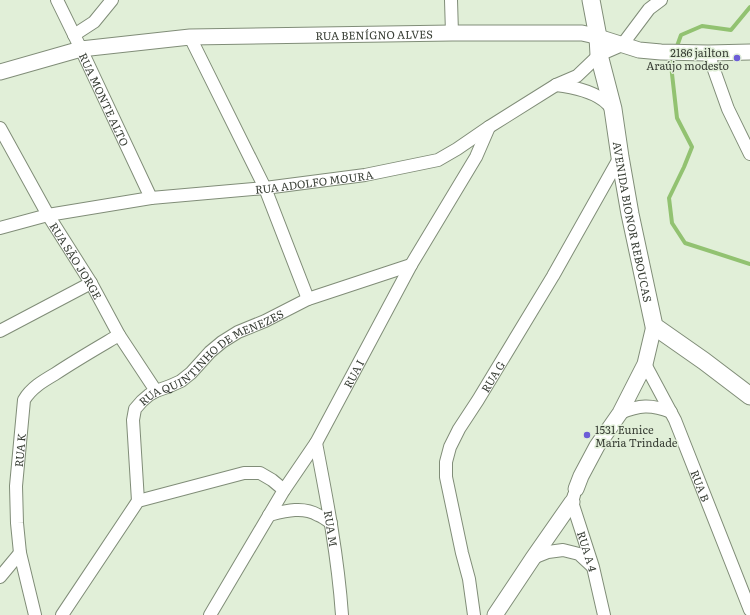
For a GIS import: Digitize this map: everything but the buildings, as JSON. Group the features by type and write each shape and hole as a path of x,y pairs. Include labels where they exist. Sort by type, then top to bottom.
{"main road":[{"name":"AVENIDA BIONOR REBOUCAS","path":"591,0 598,37 599,56 613,109 630,214 654,326"},
{"path":"654,326 750,396"}],"street":[{"name":"RUA MONTE ALTO","path":"57,0 151,198"},
{"path":"74,35 94,22 112,0"},
{"path":"451,0 452,33"},
{"path":"622,45 648,9 661,0"},
{"name":"RUA BENÍGNO ALVES","path":"0,72 81,49 190,37 452,33 582,33 591,34 630,48 646,51 708,53 750,52"},
{"path":"190,37 265,188 308,298"},
{"name":"RUA ADOLFO MOURA","path":"0,228 48,215 151,198 265,188 365,175 438,160 457,150 489,127 556,85 577,76 599,56 622,45"},
{"path":"708,53 728,109 750,154"},
{"path":"556,85 591,93 603,100 613,109"},
{"name":"RUA I","path":"210,615 284,490 316,443 411,264 476,157 489,127"},
{"name":"RUA SÃO JORGE","path":"0,128 48,215 90,283 119,335 156,391"},
{"name":"RUA G","path":"474,615 469,580 446,477 446,462 450,447 459,429 553,276 620,157"},
{"name":"RUA QUINTINHO DE MENEZES","path":"138,501 133,420 135,409 142,401 156,391 181,381 191,374 210,352 238,332 265,321 308,298 411,264"},
{"path":"0,331 90,283"},
{"path":"495,615 574,495 581,476 597,446 620,413 645,364 654,326"},
{"name":"RUA K","path":"35,615 20,553 17,523 16,486 24,400 28,393 36,386 72,362 119,335"},
{"name":"RUA B","path":"645,364 671,412 749,611"},
{"path":"620,413 633,407 647,406 661,408 671,412"},
{"name":"RUA M","path":"316,443 331,523 341,594 342,615"},
{"path":"62,615 138,501 244,473 260,473 272,480 284,490"},
{"name":"RUA A 4","path":"574,495 604,615"},
{"path":"269,515 291,510 304,510 317,514 331,523"},
{"path":"533,558 548,552 563,550 579,554 593,567"},
{"path":"0,577 20,553"}],"waterway":[{"path":"676,49 681,35 702,26 731,30 750,7"},
{"path":"674,55 671,65 677,118 692,147 669,198 672,223 685,243 750,264"}],"place":[{"name":"2186 jailton Araújo modesto","path":"737,58"},
{"name":"1531 Eunice Maria Trindade","path":"587,435"}]}
